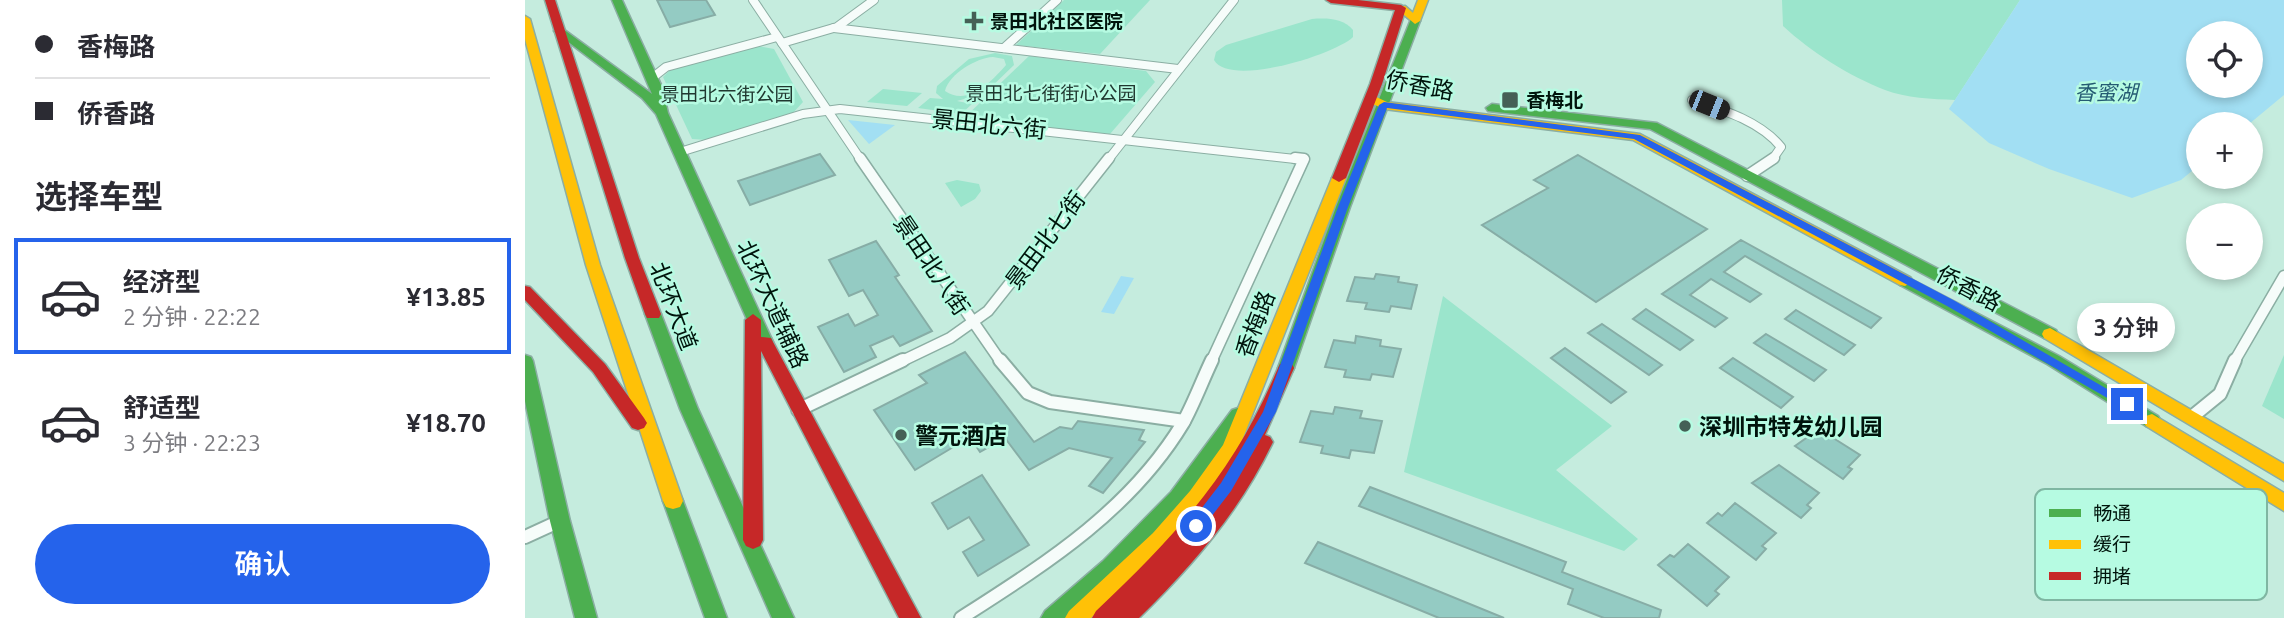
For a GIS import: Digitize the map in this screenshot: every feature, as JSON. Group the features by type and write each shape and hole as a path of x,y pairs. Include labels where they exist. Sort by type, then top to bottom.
{"main road":[{"name":"北环大道","path":"550,0 632,258 689,409 783,618"},
{"name":"北环大道辅路","path":"618,0 652,78 662,113 753,320 910,618"},
{"path":"1331,0 1403,4 1419,10"},
{"name":"香梅路","path":"1103,618 1166,559 1269,412 1380,100 1403,4"},
{"name":"香梅路","path":"1076,618 1203,505 1231,448 1419,10"},
{"path":"525,19 593,265 650,439 716,618"},
{"path":"559,31 646,95 662,113"},
{"name":"侨香路","path":"1380,100 1653,127 2014,314 2193,416 2284,473"},
{"name":"侨香路","path":"1380,100 1636,137 2053,360 2261,489"},
{"path":"525,291 599,368 650,439"},
{"path":"753,320 753,548"},
{"path":"525,361 560,521 586,618"},
{"path":"1052,618 1160,517 1194,479 1233,420 1248,406"},
{"path":"1125,618 1191,553 1226,509 1262,445 1269,412"},
{"name":"侨香路","path":"2267,492 2284,503"}],"street":[{"name":"景田北八街","path":"753,0 972,324 1017,383 1035,397 1050,402 1184,421"},
{"path":"834,28 874,0"},
{"path":"1004,48 1056,0"},
{"name":"景田北七街","path":"799,410 950,338 972,324 1003,294 1121,139 1234,0"},
{"path":"652,78 666,67 834,28 1178,69"},
{"path":"1692,100 1722,110 1763,131 1778,142 1781,147 1776,157 1747,176"},
{"name":"景田北六街","path":"680,152 826,109 1304,159 1184,421"},
{"path":"2193,416 2220,394 2237,356 2284,276"},
{"path":"961,618 1098,525 1166,451 1184,421"},
{"path":"525,537 560,521"}],"green space":[{"path":"1064,0 1150,0 1100,54 1016,45"},
{"path":"1782,0 2020,0 1955,100 1893,93 1844,70 1783,26"},
{"path":"1312,19 1340,21 1353,30 1353,37 1326,52 1261,70 1240,71 1224,68 1214,60 1216,52 1226,45"},
{"name":"景田北六街公园","path":"758,46 774,49 803,102 792,114 708,140 692,139 663,77 671,69"},
{"path":"995,53 1012,56 1014,65 985,93 957,101 972,104 961,114 918,108 930,98 943,99 936,93 937,86 969,59","holes":["986,58 1004,59 1006,65 979,90 962,96 945,91 957,73 971,64"]},
{"name":"景田北七街街心公园","path":"1029,56 1146,71 1155,82 1110,134 963,119"},
{"path":"883,89 922,93 907,106 867,102"},
{"path":"957,180 979,184 981,191 975,199 961,207 945,183"},
{"path":"1443,296 1612,426 1556,470 1638,539 1624,551 1404,472"},
{"path":"2284,355 2284,419 2262,406"}],"water":[{"name":"香蜜湖","path":"2020,0 2284,0 2284,95 2263,112 2186,112 2186,176 2181,180 2132,198 2049,169 1989,143 1949,109"},
{"path":"848,120 895,125 869,144"},
{"path":"1121,276 1134,278 1114,314 1101,312"}],"building":[{"path":"657,0 706,0 715,15 670,27"},
{"path":"820,154 835,175 750,205 738,181"},
{"path":"1578,155 1707,229 1596,302 1482,225 1548,188 1534,180"},
{"path":"1741,240 1881,318 1871,328 1745,256 1724,272 1761,294 1750,302 1711,279 1690,295 1727,318 1715,327 1662,294"},
{"path":"876,241 899,275 895,277 932,331 900,346 893,336 870,346 876,357 844,372 818,327 848,314 855,326 878,315 863,290 849,296 829,260"},
{"path":"1376,274 1399,277 1398,282 1417,285 1411,309 1391,306 1389,312 1365,309 1367,303 1347,301 1355,277 1374,279"},
{"path":"1646,309 1693,340 1680,350 1633,319"},
{"path":"1796,310 1855,345 1844,355 1785,319"},
{"path":"1602,324 1662,365 1649,375 1588,333"},
{"path":"1766,334 1826,370 1814,381 1754,343"},
{"path":"1356,336 1381,340 1380,346 1401,349 1393,377 1372,374 1370,380 1344,377 1346,370 1325,367 1334,340 1355,343"},
{"path":"1565,348 1626,392 1611,403 1551,358"},
{"path":"965,352 1034,442 1060,427 1072,429 1078,421 1144,430 1139,440 1145,442 1103,493 1089,486 1112,458 1069,448 1029,470 1005,438 980,452 970,437 915,470 874,410 927,383 919,375"},
{"path":"1733,358 1793,397 1781,408 1720,368"},
{"path":"1335,407 1362,411 1360,418 1382,421 1374,453 1351,450 1349,458 1321,453 1323,446 1300,442 1311,411 1333,414"},
{"path":"1819,429 1860,455 1848,467 1852,469 1843,479 1795,446"},
{"path":"1779,465 1819,493 1807,505 1811,508 1801,518 1752,483"},
{"path":"982,475 1029,545 978,576 963,552 984,540 969,517 948,529 932,503"},
{"path":"1370,487 1566,562 1562,572 1661,610 1659,618 1604,618 1568,604 1573,589 1359,506"},
{"path":"1735,503 1776,533 1762,546 1766,549 1756,560 1707,523 1718,513 1722,516"},
{"path":"1318,542 1504,618 1439,618 1305,563"},
{"path":"1688,544 1729,577 1715,591 1719,594 1707,606 1658,565 1670,555 1674,557"}],"traffic: fast":[{"path":"617,0 656,87 662,113 765,342"},
{"path":"1286,368 1343,207 1415,21"},
{"path":"559,31 646,95 662,113"},
{"path":"1492,108 1653,126 2050,334"},
{"path":"1905,281 2053,360 2152,421"},
{"path":"653,314 689,409 783,618"},
{"path":"525,361 560,521 586,618"},
{"path":"1052,618 1110,567 1178,498 1238,415"},
{"path":"673,501 716,618"}],"traffic: slow":[{"path":"1401,8 1415,21 1423,0"},
{"path":"525,19 593,265 673,501"},
{"path":"1370,98 1384,105 1636,137 1905,281"},
{"path":"1076,618 1160,539 1197,497 1231,448 1339,178"},
{"path":"2050,334 2284,473"},
{"path":"2152,421 2261,489"},
{"path":"2267,492 2284,503"}],"traffic: jam":[{"path":"550,0 632,258 653,314"},
{"path":"1331,0 1401,8 1376,84 1339,178"},
{"path":"525,291 599,368 638,423"},
{"path":"753,320 753,540"},
{"path":"765,342 910,618"},
{"path":"1103,618 1160,562 1211,504 1233,474 1271,406 1286,368"},
{"path":"1125,618 1185,558 1221,515 1237,492 1264,442"}],"place":[{"name":"景田北社区医院","path":"974,21"},
{"name":"香梅北","path":"1510,100"},
{"name":"深圳市特发幼儿园","path":"1685,426"},
{"name":"警元酒店","path":"901,435"}],"route":[{"path":"1196,526 1226,487 1269,412 1299,337 1343,207 1384,105 1636,137 1951,304 2127,404"}]}
